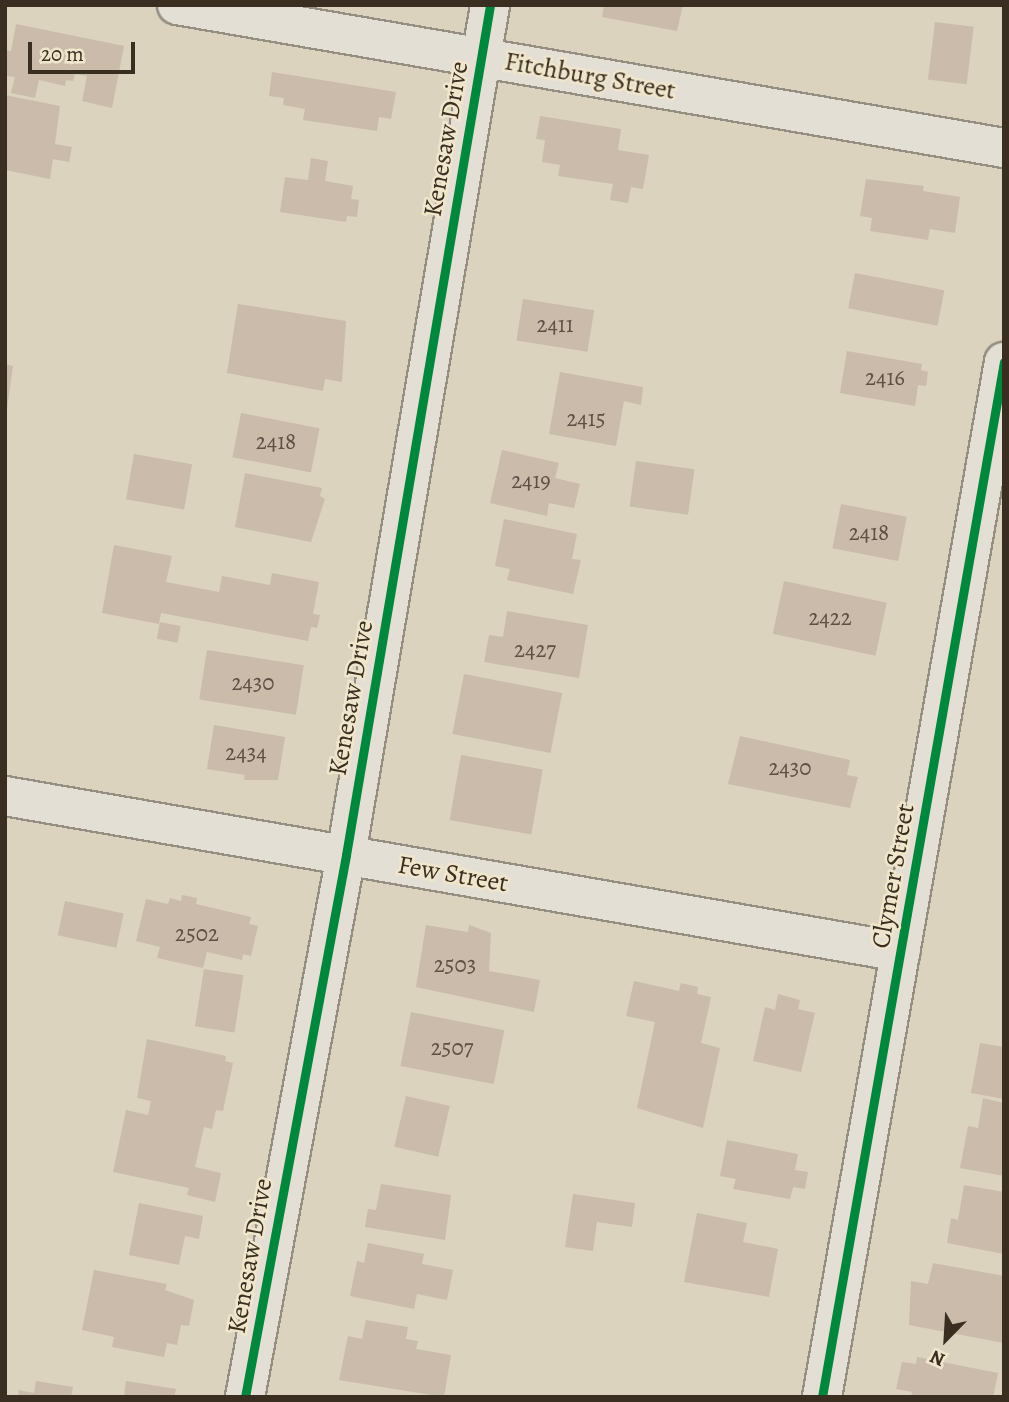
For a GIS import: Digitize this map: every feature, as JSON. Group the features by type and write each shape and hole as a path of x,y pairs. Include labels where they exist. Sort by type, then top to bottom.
{"street":[{"name":"Fitchburg Street","path":"177,5 1004,148"},
{"name":"Kenesaw Drive","path":"245,1397 345,855 490,5"},
{"name":"Clymer Street","path":"822,1397 1004,362"},
{"name":"Few Street","path":"5,796 901,952"}],"building":[{"path":"604,5 683,5 677,31 602,17"},
{"path":"935,22 974,27 967,84 928,80"},
{"path":"16,24 124,46 112,108 82,101 87,76 75,74 73,81 66,80 65,86 39,80 35,98 11,93 15,77 7,76 5,50 11,51"},
{"path":"272,72 396,92 391,119 379,117 377,131 303,120 305,109 283,105 284,98 269,96"},
{"path":"5,95 60,106 55,144 72,147 69,162 53,159 50,179 5,170"},
{"path":"540,116 621,129 618,150 649,155 643,189 631,187 628,203 610,200 613,184 558,176 560,165 542,162 545,140 536,139"},
{"path":"311,158 328,161 325,181 353,186 351,199 359,200 357,217 347,216 346,222 280,212 285,177 308,180"},
{"path":"866,179 924,186 923,191 960,197 955,233 930,229 928,240 870,231 872,218 860,216"},
{"path":"855,273 944,290 937,326 848,308"},
{"path":"523,299 594,310 588,352 516,340"},
{"path":"238,304 346,321 342,382 325,379 323,391 227,373"},
{"path":"847,351 922,364 921,370 928,372 926,386 918,385 915,406 840,393"},
{"path":"5,364 13,366 7,409 5,409"},
{"path":"560,372 643,387 641,405 624,401 616,446 549,434"},
{"path":"241,413 320,428 311,472 232,457"},
{"path":"502,450 559,463 555,478 580,484 574,508 549,503 547,516 490,503"},
{"path":"134,454 192,464 184,510 126,499"},
{"path":"636,461 694,469 688,515 630,507"},
{"path":"245,473 322,488 320,496 325,499 311,542 235,527"},
{"path":"841,504 907,517 898,561 832,548"},
{"path":"504,519 577,534 572,559 581,560 573,594 507,580 510,569 495,566"},
{"path":"114,545 172,556 166,582 219,592 222,576 270,585 272,573 319,582 313,614 320,615 317,628 311,627 308,641 161,613 159,624 102,613"},
{"path":"784,581 887,603 875,656 773,634"},
{"path":"507,611 588,625 579,678 484,662 489,635 503,637"},
{"path":"160,622 181,626 177,643 157,639"},
{"path":"207,650 304,665 296,715 199,699"},
{"path":"464,674 562,693 551,753 452,734"},
{"path":"214,725 285,737 278,780 244,780 245,775 207,769"},
{"path":"740,736 850,760 847,775 858,777 850,808 728,784"},
{"path":"461,755 543,769 531,834 450,820"},
{"path":"182,895 197,898 196,904 251,917 249,924 258,926 251,956 243,954 242,960 207,952 203,968 157,958 160,947 136,941 146,899 168,904 170,898 181,901"},
{"path":"65,901 124,913 116,948 58,935"},
{"path":"426,925 468,932 469,925 491,933 489,971 540,980 534,1012 416,987"},
{"path":"204,969 244,975 234,1033 195,1026"},
{"path":"634,981 679,991 681,983 698,987 697,994 711,997 701,1043 720,1048 703,1128 637,1108 655,1022 626,1016"},
{"path":"778,994 800,1000 798,1009 815,1013 801,1072 753,1061 765,1007 775,1010"},
{"path":"411,1012 504,1030 494,1084 401,1066"},
{"path":"147,1039 226,1056 225,1061 233,1063 223,1111 216,1110 212,1129 204,1127 195,1167 221,1173 215,1202 187,1195 189,1188 113,1172 126,1110 148,1115 151,1101 137,1098"},
{"path":"980,1043 1004,1047 1004,1099 971,1093"},
{"path":"406,1096 450,1106 438,1157 394,1147"},
{"path":"983,1098 1004,1103 1004,1176 960,1168 968,1126 978,1128"},
{"path":"727,1140 798,1154 795,1170 808,1172 805,1189 793,1187 790,1199 733,1189 736,1179 720,1176"},
{"path":"381,1184 451,1195 445,1240 365,1227 368,1209 376,1210"},
{"path":"964,1185 1004,1192 1004,1254 947,1243 951,1218 958,1220"},
{"path":"573,1194 635,1203 632,1227 597,1222 593,1251 565,1247"},
{"path":"139,1203 203,1216 199,1239 185,1236 179,1265 129,1255"},
{"path":"697,1213 747,1223 743,1242 778,1249 769,1297 684,1282"},
{"path":"368,1243 424,1254 422,1264 453,1270 447,1300 417,1294 414,1309 350,1296 357,1261 364,1263"},
{"path":"933,1263 1004,1276 1004,1343 909,1325 911,1281 928,1284"},
{"path":"94,1270 167,1284 165,1290 194,1300 189,1326 181,1325 177,1345 167,1343 164,1357 112,1347 114,1337 82,1330"},
{"path":"366,1320 408,1327 406,1339 418,1341 416,1349 451,1355 444,1397 339,1380 348,1336 362,1339"},
{"path":"917,1357 998,1373 993,1397 911,1397 912,1392 896,1389 902,1362 916,1364"},
{"path":"36,1381 73,1387 71,1397 18,1397 19,1390 34,1393"},
{"path":"126,1381 176,1389 174,1397 124,1397"}],"cycle path":[{"path":"245,1397 346,855 490,5"},
{"path":"822,1397 1004,362"}]}
